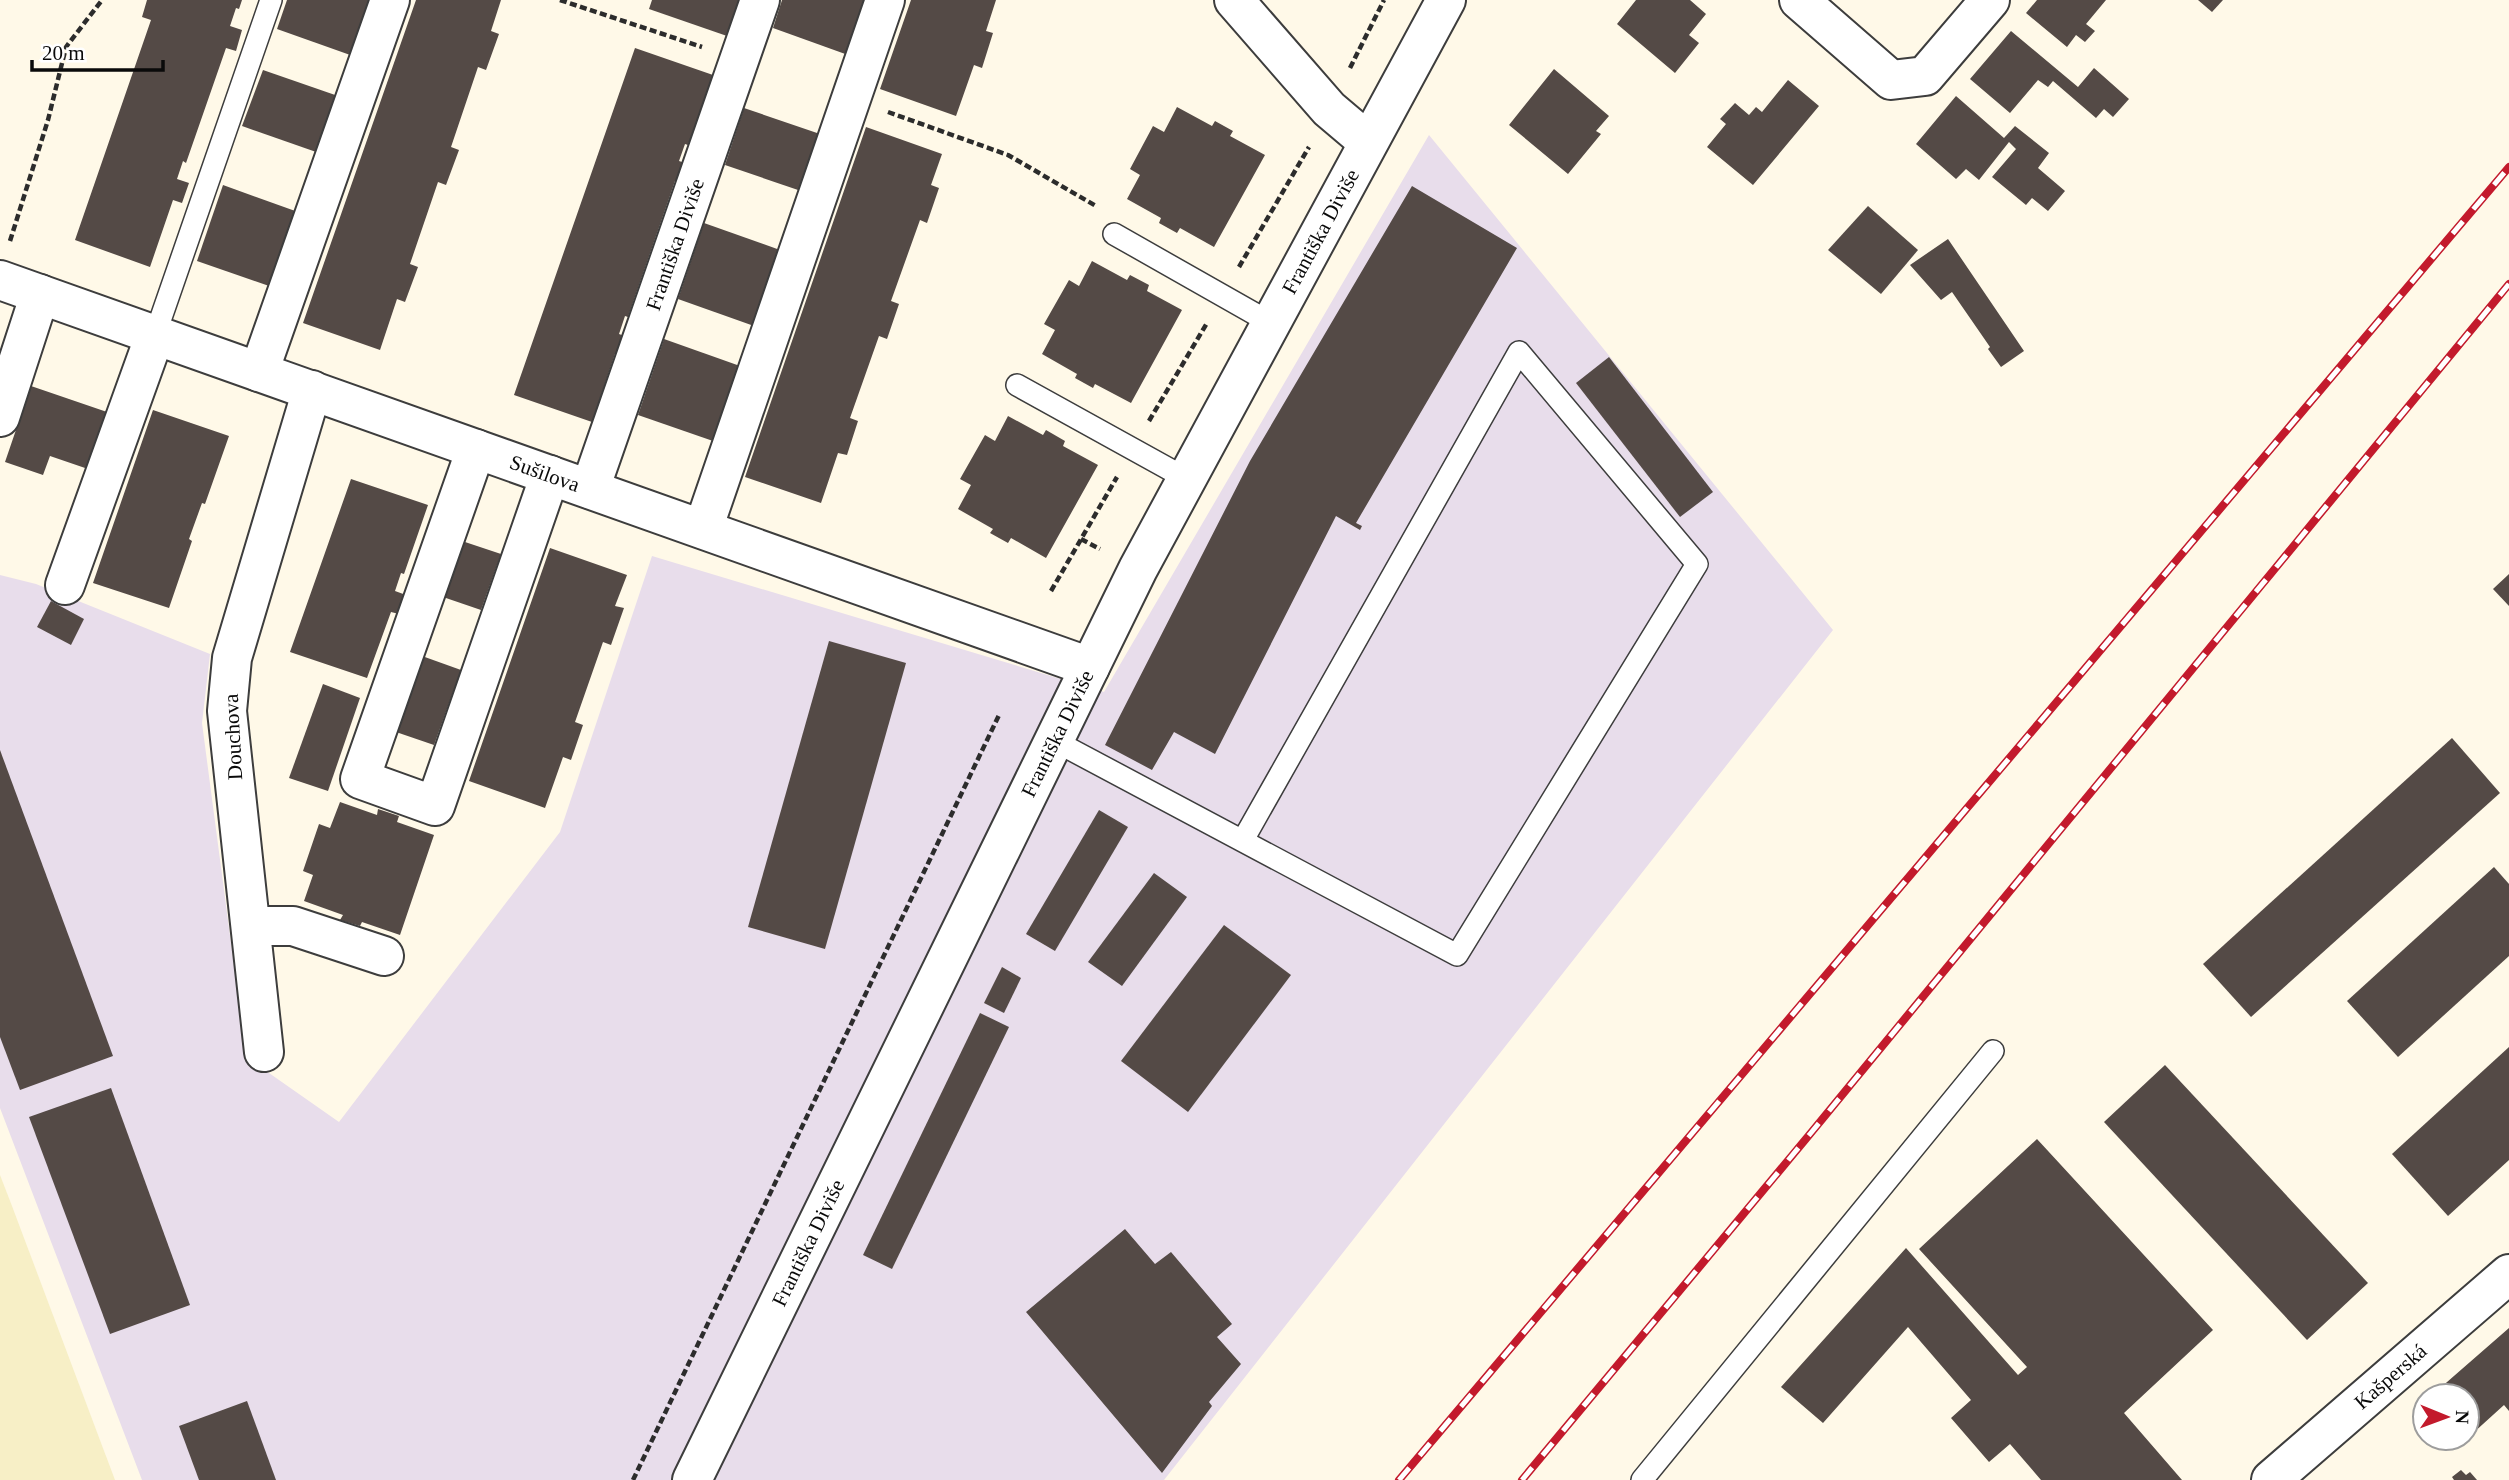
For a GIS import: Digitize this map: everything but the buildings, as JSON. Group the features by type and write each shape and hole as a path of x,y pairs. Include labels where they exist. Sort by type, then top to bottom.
{"street":[{"path":"259,372 390,0"},
{"name":"Františka Diviše","path":"590,489 760,0"},
{"path":"702,529 885,0"},
{"path":"1234,0 1329,109 1368,142"},
{"name":"Františka Diviše","path":"692,1480 1138,569 1446,0"},
{"path":"1799,0 1891,80 1926,76 1990,0"},
{"name":"Sušilova","path":"4,266 40,294 1090,667"},
{"path":"0,416 40,294"},
{"path":"65,585 155,335"},
{"name":"Douchova","path":"264,1052 227,711 232,658 312,390"},
{"path":"476,449 360,779 435,806 550,475"},
{"path":"251,926 293,926 384,956"},
{"name":"Kašperská","path":"2271,1480 2509,1274"}],"lane":[{"path":"155,335 271,0"},
{"path":"1114,234 1271,323"},
{"path":"1053,740 1457,955 1697,564 1519,352 1243,841"},
{"path":"1017,385 1187,479"},
{"path":"1642,1480 1993,1051"}],"path":[{"path":"4,266 48,120 66,47 102,0"},
{"path":"560,0 739,60"},
{"path":"851,98 1008,155 1120,219 1114,234"},
{"path":"634,1480 1000,713"}],"shaded area":[{"path":"1429,135 1833,630 1164,1480 142,1480 0,1108 0,575 36,584 210,654 202,723 246,1057 339,1122 560,832 652,556 1104,692"},
{"path":"0,1175 12,1206 115,1480 0,1480"}],"railway":[{"path":"1399,1480 2509,167"},
{"path":"1522,1480 2509,284"}]}
